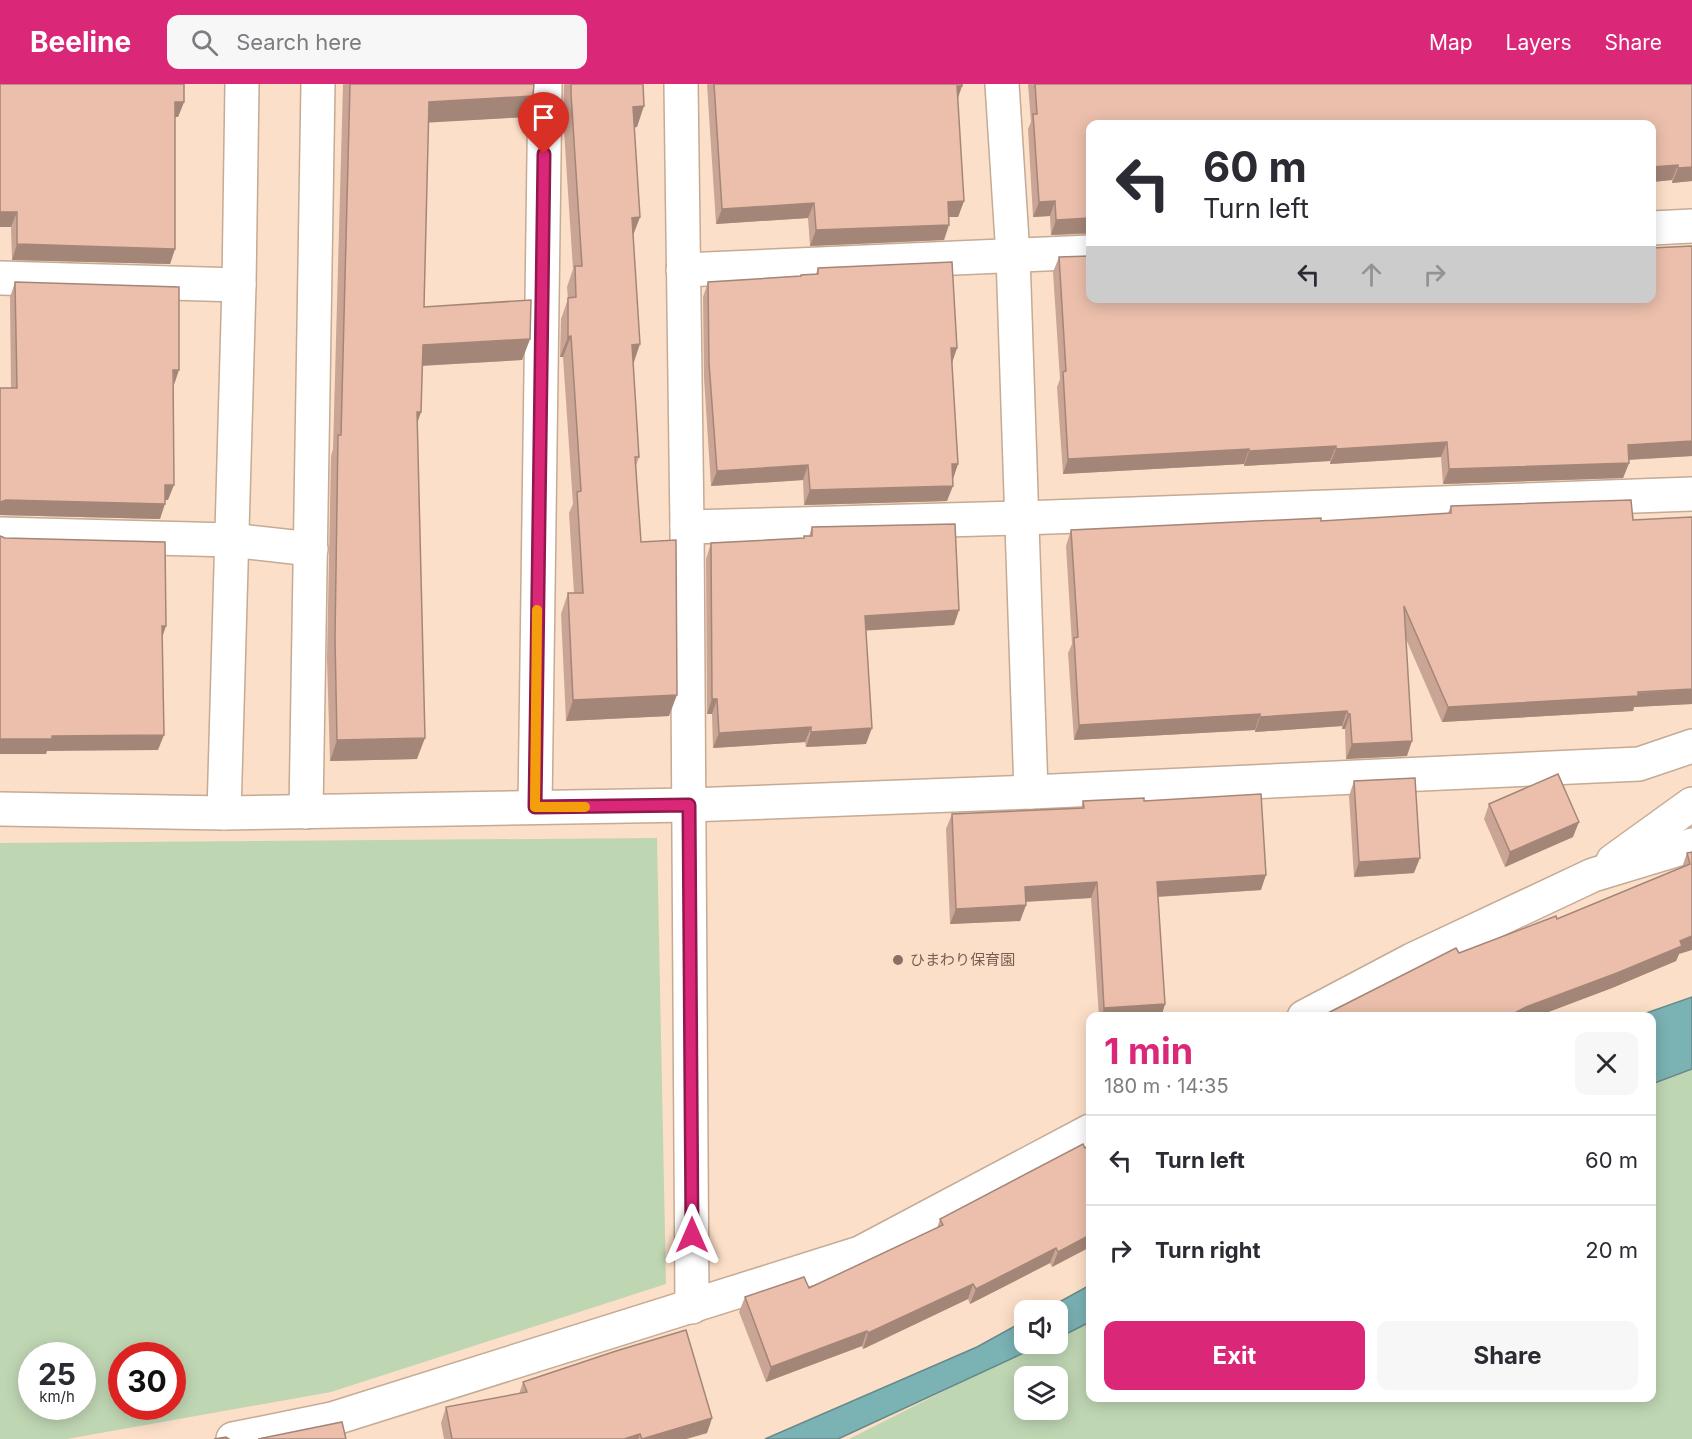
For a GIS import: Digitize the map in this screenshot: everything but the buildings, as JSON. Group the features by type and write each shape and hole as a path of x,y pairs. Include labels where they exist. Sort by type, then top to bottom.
{"street":[{"path":"225,813 242,84"},
{"path":"306,812 318,84"},
{"path":"535,807 546,84"},
{"path":"681,84 687,527 692,1306"},
{"path":"1002,84 1013,256 1031,792"},
{"path":"1656,228 1692,226"},
{"path":"683,270 1086,252"},
{"path":"0,278 239,285"},
{"path":"687,527 1022,518 1692,494"},
{"path":"0,534 231,540 311,549"},
{"path":"0,809 225,813 689,805 1639,764 1692,746"},
{"path":"1593,875 1692,804"},
{"path":"1313,1012 1412,960 1593,875 1692,845"},
{"path":"233,1439 332,1419 860,1253 1086,1133"}],"green space":[{"path":"657,838 666,1284 331,1392 186,1418 186,1342 108,1342 108,1420 174,1420 67,1439 0,1439 0,843"},
{"path":"1692,1041 1692,1439 849,1439 1017,1354 1068,1354 1068,1328 1086,1319 1086,1402 1656,1402 1656,1055"}],"water":[{"path":"1692,997 1692,1069 1656,1082 1656,1012 1649,1012"},
{"path":"1086,1287 1086,1324 1068,1333 1068,1300 1063,1300"},
{"path":"1014,1327 1014,1354 1021,1354 838,1439 765,1439 977,1347"}],"slow traffic":[{"path":"537,610 535,807 585,807"}],"place":[{"name":"ひまわり保育園","path":"898,960"}],"route":[{"path":"544,154 535,807 689,805 692,1235"}]}
